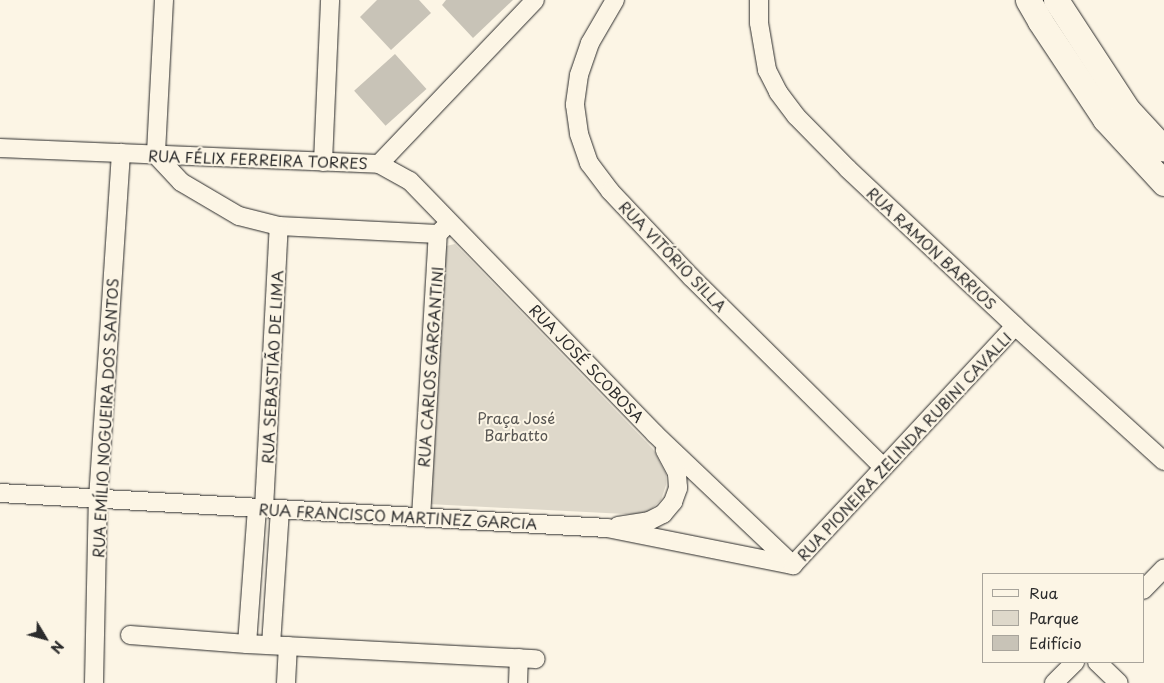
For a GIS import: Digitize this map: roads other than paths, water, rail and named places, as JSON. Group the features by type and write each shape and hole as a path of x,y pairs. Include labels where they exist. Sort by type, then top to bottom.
{"main road":[{"path":"1028,0 1105,120 1164,183"},
{"path":"1056,0 1127,109 1164,149"}],"street":[{"path":"164,0 156,155 181,182 239,216 279,226 438,234 451,221"},
{"path":"323,162 330,0"},
{"name":"RUA FÉLIX FERREIRA TORRES","path":"0,148 379,164 535,0"},
{"name":"RUA VITÓRIO SILLA","path":"615,0 590,43 579,75 575,105 579,134 589,163 610,191 691,277 883,467"},
{"name":"RUA RAMON BARRIOS","path":"759,0 759,23 767,70 778,92 796,116 842,163 1015,326 1164,461"},
{"name":"RUA EMÍLIO NOGUEIRA DOS SANTOS","path":"94,683 98,499 121,153"},
{"name":"RUA JOSÉ SCOBOSA","path":"379,164 410,181 451,221 655,434 794,565"},
{"name":"RUA SEBASTIÃO DE LIMA","path":"267,508 279,226"},
{"name":"RUA CARLOS GARGANTINI","path":"421,517 438,234"},
{"name":"RUA PIONEIRA ZELINDA RUBINI CAVALLI","path":"794,565 1015,326"},
{"path":"607,528 649,521 663,514 673,502 678,488 677,473 655,434"},
{"name":"RUA FRANCISCO MARTINEZ GARCIA","path":"0,493 607,528 794,565"},
{"path":"247,644 267,508"},
{"path":"267,508 280,646 286,683"},
{"path":"1144,589 1164,568"},
{"path":"130,635 280,646 528,658 518,683"},
{"path":"1054,683 1074,663"},
{"path":"1099,663 1119,683"}],"park label":[{"name":"Praça José Barbatto","path":"516,426"}]}
